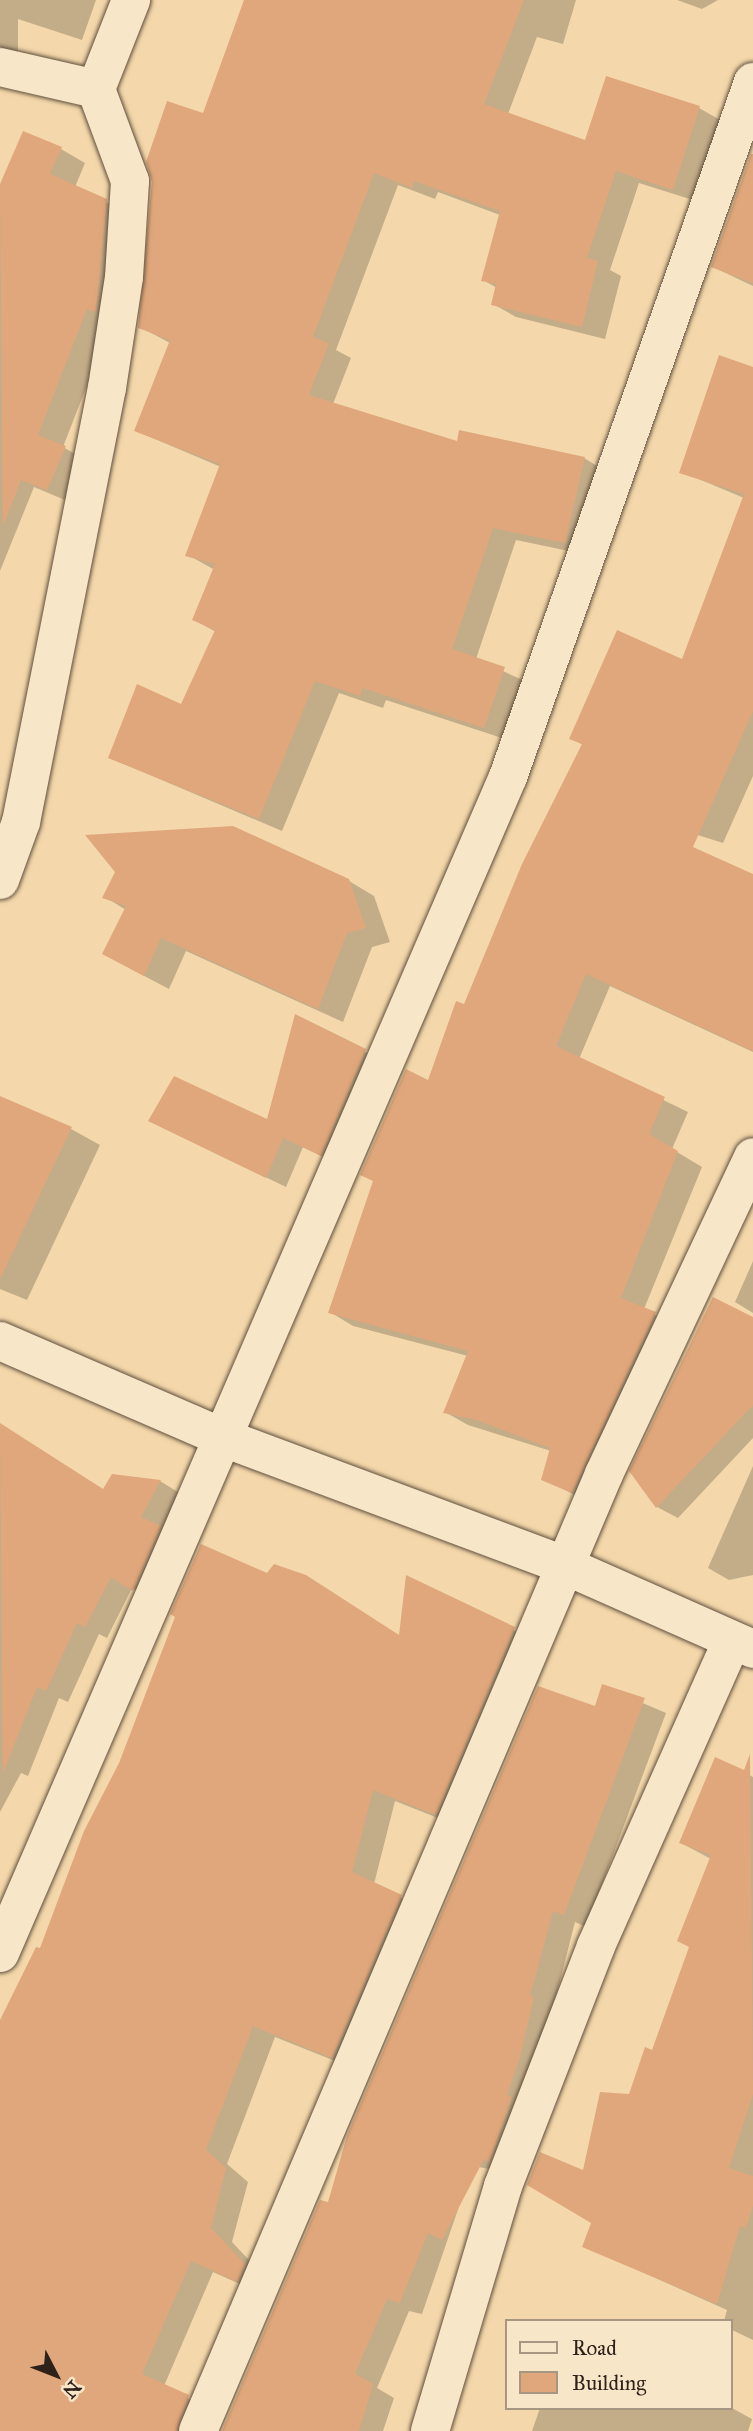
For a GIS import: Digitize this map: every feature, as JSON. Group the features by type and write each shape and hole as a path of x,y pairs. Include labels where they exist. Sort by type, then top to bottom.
{"street":[{"path":"0,880 23,809 107,388 124,277 130,181 96,89 131,0"},
{"path":"0,67 96,89"},
{"path":"0,1953 508,777 753,82"},
{"path":"198,2431 566,1566 753,1157"},
{"path":"0,1341 223,1438 566,1566 743,1645 596,1946 503,2186 429,2431"}],"building":[{"path":"244,0 524,0 484,104 585,140 606,76 700,106 673,190 616,171 587,258 598,261 582,327 491,305 496,284 481,281 500,211 414,181 412,188 374,173 313,337 329,343 309,395 457,441 459,430 585,457 565,543 493,528 452,649 505,667 484,728 363,688 360,696 315,681 259,819 108,758 137,684 181,704 215,630 192,620 215,564 185,556 220,464 134,431 170,340 138,328 152,182 146,162 167,101 203,113"},
{"path":"23,131 62,147 50,174 107,199 96,312 87,309 38,435 66,446 47,490 21,480 3,526 0,184"},
{"path":"753,154 753,283 711,267"},
{"path":"719,355 753,367 753,711 693,847 753,874 753,1051 586,974 556,1046 665,1097 649,1134 678,1151 621,1298 656,1312 572,1493 541,1480 550,1448 477,1420 443,1413 468,1351 328,1313 373,1181 360,1175 406,1069 428,1080 456,1001 464,1004 522,864 582,744 569,739 617,630 682,659 744,494 679,473"},
{"path":"233,826 349,879 366,928 347,933 318,1009 161,938 144,976 102,954 126,906 102,898 115,872 85,835"},
{"path":"295,1014 366,1049 321,1156 283,1138 266,1178 148,1121 174,1076 267,1119"},
{"path":"0,1096 72,1127 0,1279"},
{"path":"713,1297 753,1317 753,1405 656,1508 629,1471"},
{"path":"0,1423 103,1489 112,1474 161,1480 141,1517 161,1526 133,1591 111,1577 85,1627 77,1623 46,1691 37,1687 3,1773"},
{"path":"201,1544 267,1573 274,1564 306,1575 399,1635 406,1575 515,1627 436,1815 373,1790 352,1872 402,1895 332,2058 253,2026 206,2150 226,2168 211,2228 245,2264 238,2282 191,2261 142,2374 189,2395 177,2431 0,2431 0,2020 36,1947 40,1948 84,1831 119,1763 175,1617 170,1614"},
{"path":"602,1684 645,1698 564,1915 553,1911 530,1996 534,1997 520,2057 507,2095 512,2097 489,2162 484,2159 442,2240 428,2233 400,2303 387,2299 355,2374 373,2384 359,2431 222,2431 320,2200 328,2202 347,2136 538,1686 595,1706"},
{"path":"750,1754 753,2094 729,2168 753,2176 753,2205 746,2228 740,2226 717,2304 582,2247 591,2223 527,2185 540,2152 583,2170 600,2092 629,2094 645,2047 652,2050 689,1947 677,1941 711,1855 679,1843 715,1757 744,1770"}]}
